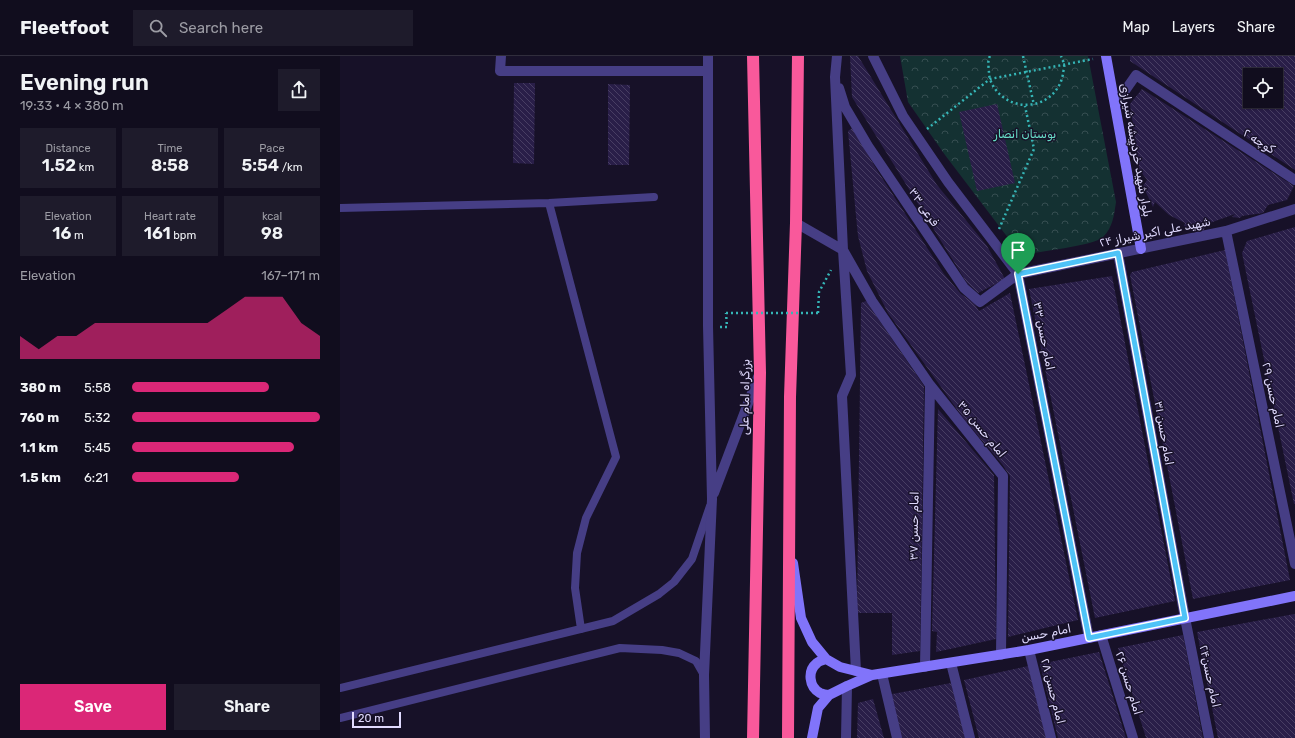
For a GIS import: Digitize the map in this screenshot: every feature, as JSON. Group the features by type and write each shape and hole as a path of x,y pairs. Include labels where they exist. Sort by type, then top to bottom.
{"highway":[{"name":"بزرگراه امام علی","path":"753,56 760,373 753,738"},
{"path":"788,738 790,397 796,224 798,56"}],"main road":[{"name":"بلوار شهید خردپیشه شیرازی","path":"1106,56 1141,249"},
{"path":"789,538 801,618 812,642 826,659 840,667 877,674"},
{"name":"امام حسن","path":"877,674 1029,650 1295,596"},
{"path":"826,659 817,663 812,670 810,679 813,687 820,693 829,695"},
{"path":"812,738 818,708 829,695 877,674"}],"street":[{"path":"501,56 500,71 708,70"},
{"path":"705,738 704,675 712,499 708,326 708,56"},
{"path":"838,56 835,77 843,250 851,375 842,396 856,671"},
{"name":"امام حسن ۳۳","path":"873,56 903,116 948,182 1018,274 1089,638"},
{"name":"کوچه ۲","path":"1116,105 1136,75 1295,180"},
{"name":"فرعی ۳۳","path":"835,77 845,107 868,146 964,288 980,302 1018,274"},
{"name":"شهید علی اکبر شیراز ۲۴","path":"1018,274 1226,231 1295,209"},
{"path":"796,224 843,250"},
{"name":"امام حسن ۲۹","path":"1226,231 1295,564"},
{"name":"امام حسن ۳۵","path":"843,250 872,301 930,385 1003,476 1001,655"},
{"name":"امام حسن ۳۱","path":"1118,253 1185,618"},
{"path":"712,499 760,373"},
{"name":"امام حسن ۳۷","path":"925,667 930,385"},
{"name":"امام حسن۲۴","path":"1185,618 1209,738"},
{"name":"امام حسن ۲۶","path":"1101,635 1133,738"},
{"name":"امام حسن ۲۸","path":"1029,650 1051,738"},
{"path":"951,663 970,738"},
{"path":"877,674 898,738"},
{"path":"846,738 847,686"}],"lane":[{"path":"340,208 549,203 654,197"},
{"path":"549,203 616,457 586,518 577,553 575,588 581,629"},
{"path":"340,688 613,621 659,594 674,582 692,559 712,499"},
{"path":"340,718 620,648 662,650 679,653 696,661 704,675"}],"path":[{"path":"1023,56 1034,105"},
{"path":"989,57 990,79 998,93 1010,102 1025,106 1034,105 1050,97 1061,83 1064,65 1061,56"},
{"path":"918,137 990,79 1106,56"},
{"path":"994,241 1034,149 1025,106"},
{"path":"727,327 726,313 818,313 819,292"}],"green space":[{"name":"بوستان انصار","path":"900,56 1088,56 1116,202 1111,225 1103,237 1077,246 1021,255 945,155 908,102"}],"building":[{"path":"850,56 858,56 937,185 987,246 1005,279 978,293 967,283 852,97"},
{"path":"1130,56 1295,56 1295,170 1130,61"},
{"path":"514,83 535,83 534,164 513,163"},
{"path":"608,84 630,85 629,165 608,165"},
{"path":"1142,89 1294,186 1287,200 1268,205 1263,213 1242,216 1240,218 1232,217 1235,214 1207,224 1202,233 1184,226 1185,223 1169,215 1155,202 1153,207 1143,186 1147,180 1139,169 1130,104"},
{"path":"997,104 1015,183 977,191 959,112"},
{"path":"852,128 877,170 944,274 961,294 974,303 979,311 1010,293 1078,620 1008,637 1010,476 1002,464 964,419 888,313 867,271 858,236 848,131"},
{"path":"1295,227 1294,504 1242,253 1247,241"},
{"path":"1225,250 1290,580 1193,599 1130,275 1132,272"},
{"path":"1112,276 1175,601 1095,618 1029,289"},
{"path":"866,301 924,386 920,651 892,655 892,613 857,613 861,303"},
{"path":"938,409 994,475 996,639 936,652 937,632 932,631"},
{"path":"1294,614 1295,738 1218,738 1197,632"},
{"path":"1183,635 1203,738 1146,738 1118,648"},
{"path":"1099,652 1126,738 1058,738 1040,664"},
{"path":"1028,666 1047,738 979,738 964,680"},
{"path":"951,683 966,738 899,738 887,695"},
{"path":"873,699 884,738 857,738 858,703"}],"route":[{"path":"1118,253 1185,618 1089,638 1018,274 1118,253"}]}
